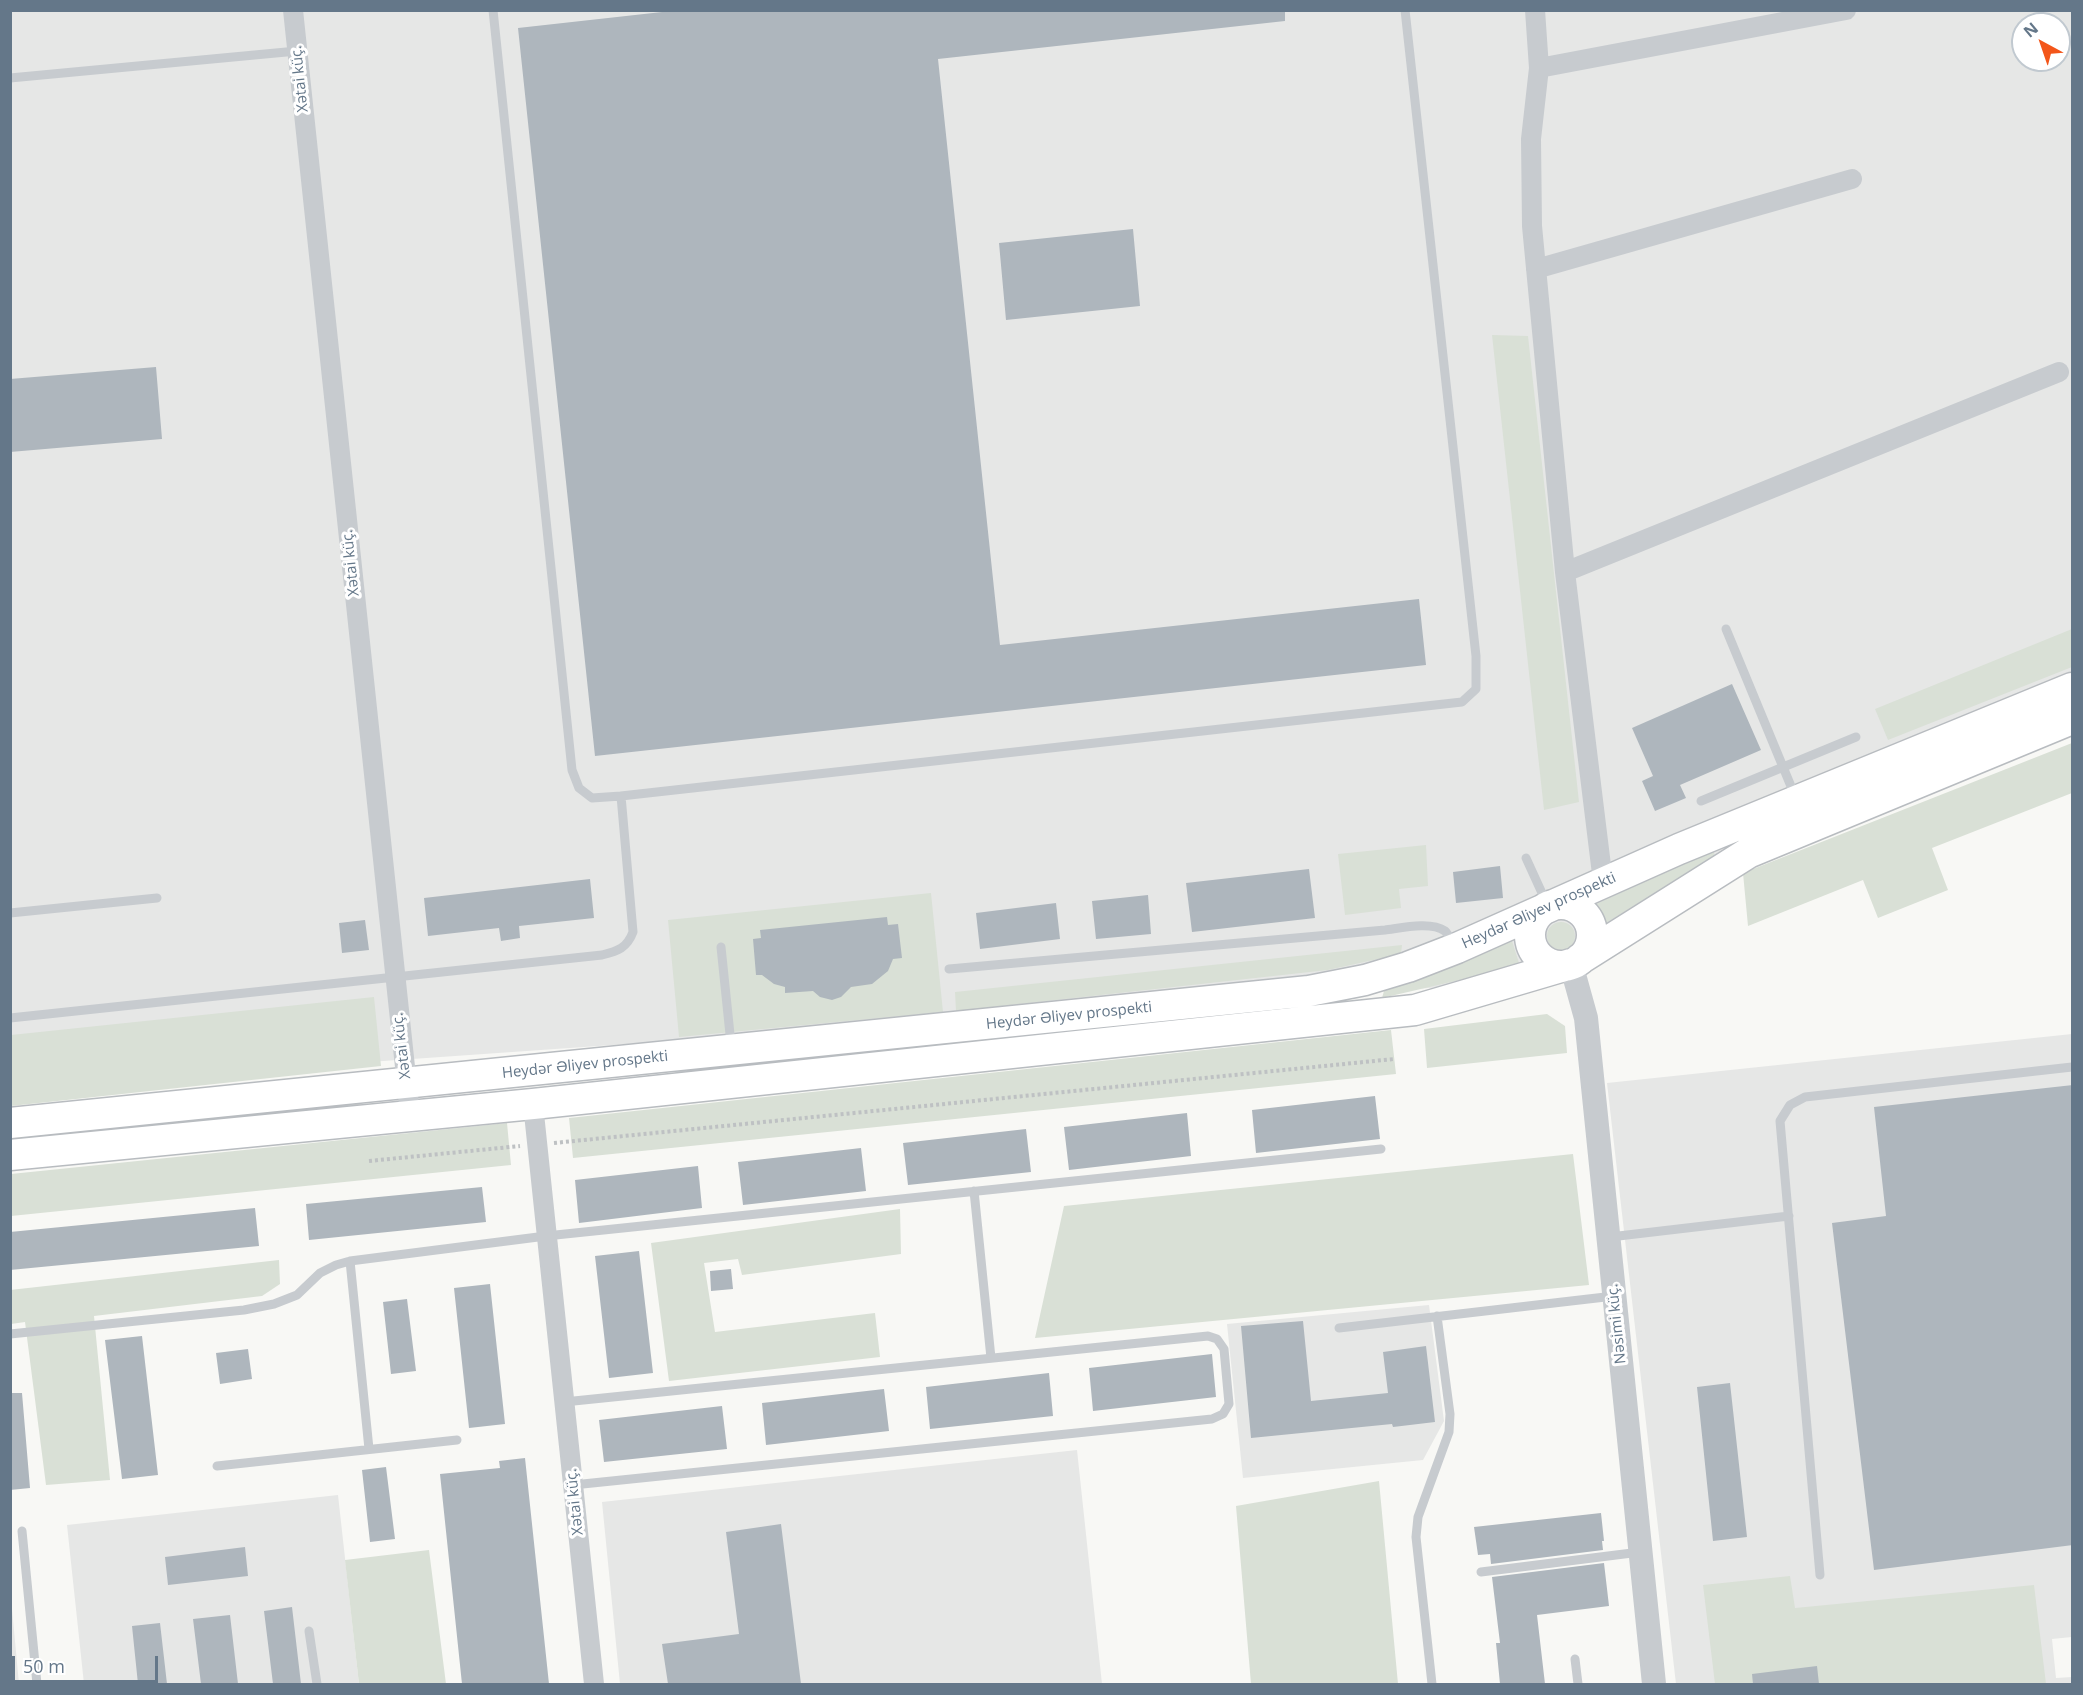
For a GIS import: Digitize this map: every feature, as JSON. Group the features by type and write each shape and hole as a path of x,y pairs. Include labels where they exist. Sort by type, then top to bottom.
{"main road":[{"name":"Heydər Əliyev prospekti","path":"10,1123 1309,992 1365,980 1408,967 1457,948 1603,882 2073,688"},
{"name":"Heydər Əliyev prospekti","path":"10,1155 410,1114 533,1104 1415,1010 1575,962 1748,853 2073,719"},
{"path":"1568,905 1584,915 1589,923 1592,933 1591,943 1587,952 1575,962 1551,965 1534,952 1530,942 1533,921 1539,912 1548,906 1568,905"}],"street":[{"name":"Xətai küç.","path":"292,10 410,1114"},
{"path":"1534,10 1539,68 1532,139 1532,226 1565,572 1603,882"},
{"path":"1539,68 1846,10"},
{"path":"1536,269 1852,178"},
{"path":"1565,572 2059,372"},
{"name":"Nəsimi küç.","path":"1575,962 1586,1018 1654,1684"},
{"name":"Xətai küç.","path":"533,1104 594,1684"}],"lane":[{"path":"493,10 572,770 579,788 592,798 1462,702 1476,689 1476,656 1405,10"},
{"path":"10,78 297,51"},
{"path":"1726,629 1797,801"},
{"path":"1701,801 1856,736"},
{"path":"10,1018 602,955 615,951 629,943 633,932 621,796"},
{"path":"1526,858 1548,906"},
{"path":"10,913 157,898"},
{"path":"949,969 1410,926 1434,927 1445,932 1457,948"},
{"path":"721,947 732,1050"},
{"path":"1820,1575 1780,1121 1790,1105 1805,1097 2073,1067"},
{"path":"10,1334 244,1310 274,1304 297,1295 320,1273 350,1261 546,1236 1381,1149"},
{"path":"974,1191 991,1358"},
{"path":"1608,1237 1789,1216"},
{"path":"350,1261 369,1449"},
{"path":"1339,1328 1614,1296"},
{"path":"1432,1684 1416,1537 1418,1517 1449,1432 1450,1414 1437,1316"},
{"path":"564,1402 1208,1336 1217,1339 1224,1349 1229,1404 1223,1414 1212,1419 573,1485"},
{"path":"217,1466 457,1440"},
{"path":"22,1531 37,1684"},
{"path":"1481,1572 1640,1551"},
{"path":"309,1631 317,1684"},
{"path":"1575,1659 1578,1684"}],"path":[{"path":"553,1143 1394,1059"},
{"path":"369,1161 530,1145"}],"shaded area":[{"path":"10,11 2072,11 2072,714 1515,982 11,1087"},
{"path":"1492,335 1528,336 1579,802 1544,810"},
{"path":"2072,629 2072,667 1888,740 1875,709"},
{"path":"2072,743 2072,793 1932,848 1948,890 1878,918 1863,880 1748,926 1743,873"},
{"path":"1426,845 1428,886 1399,889 1401,908 1345,915 1338,854"},
{"path":"1713,850 1715,856 1606,923 1596,904"},
{"path":"931,893 943,1012 679,1037 668,920"},
{"path":"1561,922 1571,926 1575,936 1571,946 1561,950 1551,946 1547,936 1551,926"},
{"path":"1512,941 1520,966 1382,998 1384,991"},
{"path":"1402,945 1401,954 1328,970 956,1011 955,992"},
{"path":"374,997 381,1066 11,1106 11,1035"},
{"path":"1547,1014 1565,1026 1567,1053 1427,1068 1424,1029"},
{"path":"1391,1030 1396,1074 573,1158 569,1118"},
{"path":"2072,1034 2072,1637 2052,1639 2056,1678 2072,1677 2072,1684 1676,1684 1607,1083"},
{"path":"507,1123 511,1165 11,1216 11,1174"},
{"path":"1573,1154 1589,1285 1035,1338 1064,1206"},
{"path":"900,1209 901,1254 742,1275 738,1259 704,1263 715,1332 875,1313 880,1357 669,1381 651,1243"},
{"path":"279,1260 280,1284 262,1296 94,1316 110,1480 46,1485 25,1322 11,1324 10,1290"},
{"path":"1429,1305 1444,1421 1423,1460 1243,1478 1227,1324"},
{"path":"1077,1450 1102,1684 620,1684 602,1502"},
{"path":"1379,1481 1398,1684 1251,1684 1236,1506"},
{"path":"338,1495 359,1684 84,1684 67,1525"},
{"path":"429,1550 446,1684 359,1684 345,1560"},
{"path":"1790,1576 1795,1608 2034,1585 2046,1684 1715,1684 1703,1585"},
{"path":"11,1598 19,1684 11,1684"}],"building":[{"path":"680,10 1285,10 1285,21 938,59 1000,645 1419,599 1426,665 595,756 518,28"},
{"path":"1133,229 1140,306 1006,320 999,243"},
{"path":"156,367 162,439 10,452 10,379"},
{"path":"1732,684 1761,750 1680,785 1686,798 1655,811 1642,781 1653,776 1632,728"},
{"path":"1500,866 1503,898 1456,903 1453,872"},
{"path":"1309,869 1315,918 1192,932 1186,883"},
{"path":"590,879 594,918 519,926 520,938 501,941 499,928 428,936 424,898"},
{"path":"1148,895 1151,934 1096,939 1092,901"},
{"path":"1056,903 1060,939 980,949 976,913"},
{"path":"887,917 888,925 898,924 902,958 893,959 888,971 872,984 851,987 841,997 832,1000 820,997 813,991 785,993 785,987 774,984 762,975 756,975 753,939 761,938 760,930"},
{"path":"365,920 369,950 342,953 339,923"},
{"path":"2073,1085 2073,1545 1874,1570 1832,1223 1886,1216 1874,1107"},
{"path":"1375,1096 1380,1139 1256,1153 1252,1110"},
{"path":"1187,1113 1191,1156 1069,1170 1064,1127"},
{"path":"1026,1129 1031,1172 908,1185 903,1143"},
{"path":"861,1148 866,1191 743,1205 738,1162"},
{"path":"698,1166 702,1208 579,1223 575,1180"},
{"path":"482,1187 486,1222 309,1240 306,1204"},
{"path":"255,1208 259,1246 10,1270 10,1232"},
{"path":"639,1251 653,1373 609,1378 595,1256"},
{"path":"731,1269 733,1289 711,1291 710,1271"},
{"path":"490,1284 505,1424 469,1428 454,1288"},
{"path":"407,1299 416,1371 391,1374 383,1302"},
{"path":"1303,1321 1311,1401 1388,1393 1383,1352 1426,1346 1435,1422 1251,1438 1241,1326"},
{"path":"142,1336 158,1475 122,1479 105,1340"},
{"path":"248,1349 252,1379 220,1384 216,1353"},
{"path":"1212,1354 1216,1397 1093,1411 1089,1368"},
{"path":"1049,1373 1053,1416 930,1429 926,1387"},
{"path":"1730,1383 1747,1537 1713,1541 1697,1387"},
{"path":"884,1389 889,1431 766,1445 762,1403"},
{"path":"10,1393 22,1393 30,1488 10,1490"},
{"path":"722,1406 727,1449 604,1462 599,1420"},
{"path":"525,1458 549,1684 462,1684 440,1474 500,1468 499,1461"},
{"path":"386,1467 395,1539 370,1542 362,1470"},
{"path":"1601,1513 1603,1550 1491,1564 1490,1554 1478,1555 1474,1527"},
{"path":"781,1524 801,1684 668,1684 662,1644 739,1634 726,1532"},
{"path":"245,1547 248,1576 168,1585 165,1557"},
{"path":"1604,1563 1609,1606 1537,1615 1545,1684 1500,1684 1496,1643 1500,1643 1492,1577"},
{"path":"292,1607 301,1684 273,1684 264,1611"},
{"path":"230,1615 238,1684 201,1684 193,1619"},
{"path":"160,1623 167,1684 138,1684 132,1626"},
{"path":"1817,1666 1819,1684 1753,1684 1752,1674"}]}
